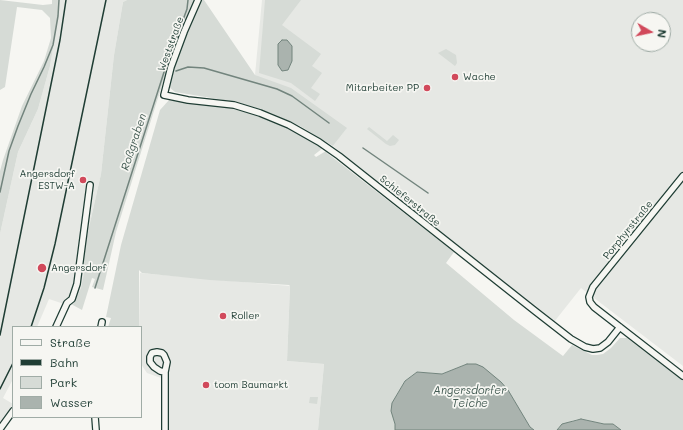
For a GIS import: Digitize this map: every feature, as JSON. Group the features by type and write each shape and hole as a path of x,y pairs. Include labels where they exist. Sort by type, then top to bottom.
{"street":[{"name":"Weststraße","path":"164,95 174,60 198,0"},
{"name":"Schieferstraße","path":"164,95 188,100 234,105 260,113 289,125 319,142 339,156 571,339 585,348 600,348 608,342 620,327"},
{"name":"Porphyrstraße","path":"620,327 594,307 590,302 589,297 593,287 683,176"},
{"path":"56,326 67,304 72,299 77,284 90,186"},
{"path":"620,327 683,376"},
{"path":"164,372 165,430"},
{"path":"0,429 12,413"},
{"path":"95,418 96,430"}],"shaded area":[{"path":"59,0 127,0 123,2 114,55 101,174 83,254 84,273 81,288 71,303 64,304 49,299 37,326 12,326 12,381 3,398 12,403 12,406 0,423 0,234 18,152 38,109 50,66 57,25"},
{"path":"262,0 683,0 683,366 581,288 554,322 333,146 346,129 255,75"},
{"path":"140,273 290,286 287,361 324,364 318,430 164,430 161,378 147,373 142,366 142,326 139,326"}],"green space":[{"path":"0,0 43,5 52,4 52,0 59,0 57,25 50,66 38,109 18,152 0,234 0,171 22,106 44,61 51,38 50,18 42,10 17,7 5,87 0,90"},
{"path":"127,0 204,0 255,75 291,88 347,128 333,146 300,126 271,113 236,102 175,92 163,82 116,232 103,290 92,287 95,279 92,278 82,310 71,303 81,288 84,273 83,254 101,174 114,55 123,2"},
{"path":"265,0 301,0 282,25 321,54 312,66 322,73 311,88 320,94 315,101 291,83 259,73"},
{"path":"446,49 456,55 457,63 455,66 438,53"},
{"path":"169,100 230,108 263,117 294,131 323,148 314,155 316,157 326,151 454,252 446,263 514,320 563,356 572,345 592,355 603,354 620,338 627,338 683,381 683,430 621,430 613,424 604,424 581,419 574,420 559,427 557,430 534,430 525,420 508,390 467,364 442,374 415,373 405,381 396,396 395,430 318,430 324,364 287,361 289,285 210,280 142,273 139,270 139,326 108,326 111,318 106,317 121,245 160,110"},
{"path":"369,127 387,141 393,135 399,140 395,145 390,146 367,129"},
{"path":"310,397 318,397 317,404 309,403"}],"water":[{"path":"282,40 287,40 292,46 292,61 288,70 282,71 278,65 278,44"},
{"name":"Angersdorfer Teiche","path":"467,364 476,364 483,367 501,382 508,390 530,427 534,430 395,430 395,424 391,411 392,403 405,381 417,372 442,374"},
{"path":"581,419 604,424 613,424 621,430 557,430 562,424"}],"waterway":[{"name":"Roßgraben","path":"0,192 9,151 18,126 53,45 59,0"},
{"name":"Roßgraben","path":"95,288 165,69 187,9 188,0"},
{"path":"176,71 188,67 204,68 277,89 292,96 329,123"},
{"path":"363,148 428,193"}],"railway":[{"path":"0,335 60,40 66,0"},
{"path":"31,326 44,288 55,244 106,0"},
{"path":"0,389 12,365"}],"place":[{"name":"Wache","path":"455,77"},
{"name":"Mitarbeiter PP","path":"427,88"},
{"name":"Angersdorf ESTW-A","path":"83,180"},
{"name":"Angersdorf","path":"42,268"},
{"name":"Roller","path":"223,316"},
{"name":"toom Baumarkt","path":"206,385"}]}
